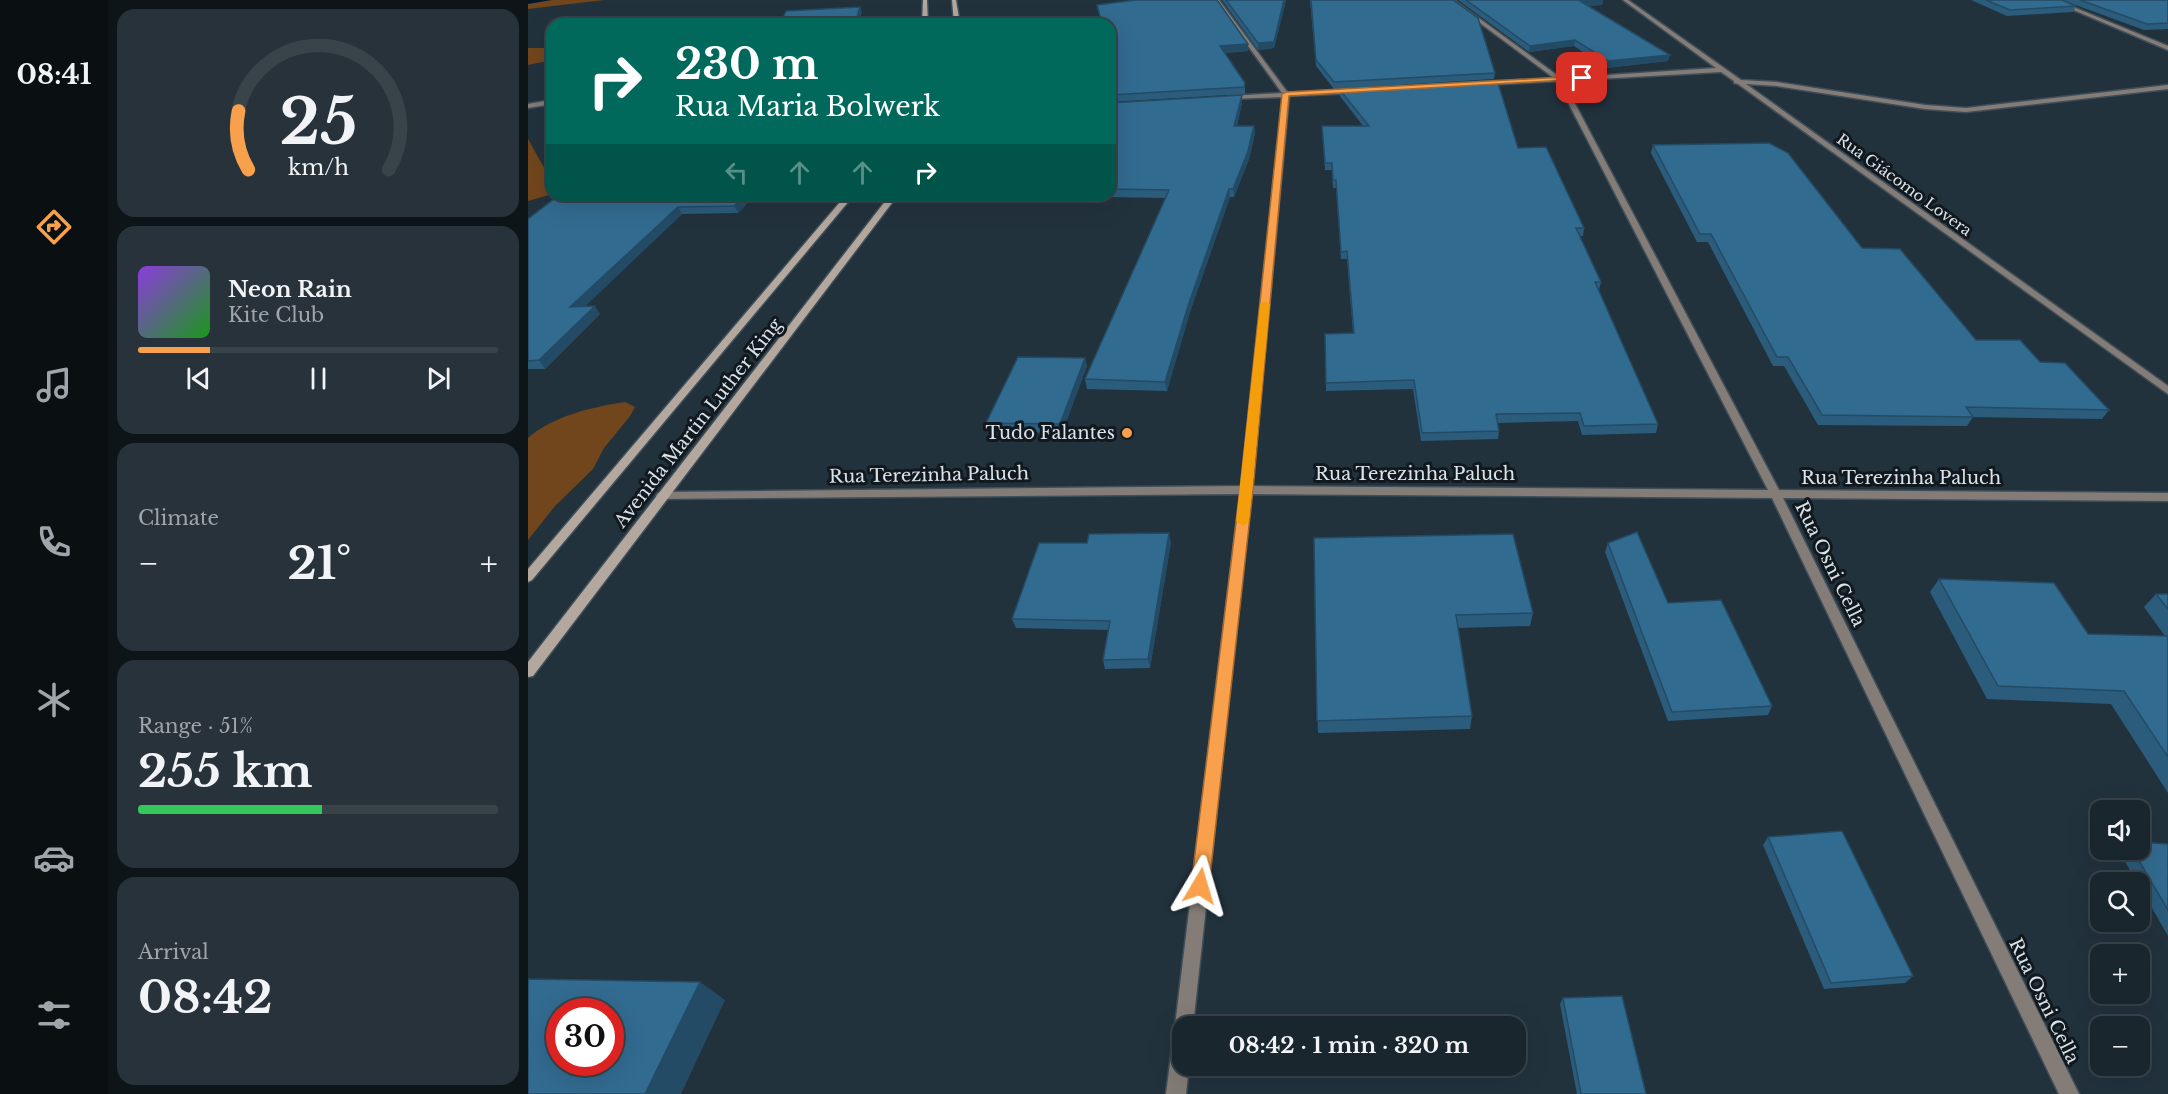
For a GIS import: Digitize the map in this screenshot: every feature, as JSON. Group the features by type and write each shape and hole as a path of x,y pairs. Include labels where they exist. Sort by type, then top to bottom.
{"main road":[{"path":"925,0 925,18"},
{"path":"954,0 956,18"},
{"name":"Avenida Martin Luther King","path":"528,577 845,201"},
{"name":"Avenida Martin Luther King","path":"528,672 889,201"}],"street":[{"path":"1185,1016 1246,490 1286,94 1216,0"},
{"name":"Rua Osni Cella","path":"1451,0 1559,80 1776,495 2069,1094"},
{"name":"Rua Giácomo Lovera","path":"1625,0 2168,391"},
{"path":"2052,0 2168,48"},
{"path":"1476,84 1720,70"},
{"path":"1736,82 1777,84 1925,107 1966,110 2001,108 2168,87"},
{"path":"1216,99 1357,91"},
{"path":"528,106 546,103"},
{"name":"Rua Terezinha Paluch","path":"662,496 1246,490 2168,497"},
{"path":"1176,1094 1178,1076"}],"shaded area":[{"path":"528,0 604,0 528,9"},
{"path":"528,48 546,48 546,61 528,65"},
{"path":"528,139 546,171 546,196 528,201"},
{"path":"625,402 635,407 604,448 593,469 555,506 528,540 528,438 561,418"}],"building":[{"path":"1136,0 1217,0 1248,44 1220,46 1245,83 1244,87 1116,95 1116,18 1100,18 1097,5"},
{"path":"1226,0 1284,0 1274,42 1258,43"},
{"path":"1311,0 1453,0 1478,18 1495,73 1334,82 1316,60"},
{"path":"1466,0 1594,0 1580,1 1670,55 1608,61 1575,40 1530,46"},
{"path":"1986,0 2062,0 2076,6 2010,10"},
{"path":"2080,0 2168,0 2168,23 2147,24"},
{"path":"860,7 857,18 783,18 786,11"},
{"path":"1497,80 1518,148 1546,147 1584,228 1576,228 1601,282 1595,282 1658,424 1584,426 1580,413 1496,414 1499,431 1422,433 1414,380 1326,383 1325,334 1354,333 1347,251 1341,252 1336,180 1333,180 1332,163 1325,163 1322,126 1369,126 1340,90"},
{"path":"1242,95 1234,126 1254,126 1248,151 1233,189 1229,189 1189,303 1165,382 1085,379 1169,190 1116,189 1116,103"},
{"path":"1769,143 1788,153 1862,248 1900,249 1976,340 2020,340 2040,362 2065,363 2109,410 1966,407 1973,417 1822,415 1788,357 1777,357 1711,234 1700,234 1653,145"},
{"path":"551,201 739,201 734,206 678,207 570,307 595,306 539,360 528,361 528,219"},
{"path":"1018,357 1085,358 1060,424 986,423"},
{"path":"1637,532 1668,603 1721,600 1772,706 1672,712 1608,543"},
{"path":"1169,533 1148,659 1103,660 1110,621 1012,619 1039,543 1087,543 1089,534"},
{"path":"1513,534 1533,613 1456,615 1472,716 1317,721 1314,538"},
{"path":"1939,579 2054,583 2088,634 2168,636 2168,757 2124,691 1998,686"},
{"path":"2156,594 2168,594 2168,609"},
{"path":"1842,831 1913,976 1831,983 1768,837"},
{"path":"2150,843 2168,844 2168,910 2150,880 2150,872 2146,872 2138,860 2150,860"},
{"path":"528,979 700,982 645,1094 528,1094"},
{"path":"1622,996 1646,1094 1581,1094 1563,998"}],"waterway":[{"path":"528,2 549,0"}],"slow traffic":[{"path":"1243,521 1265,304"}],"place":[{"name":"Tudo Falantes","path":"1127,433"}],"route":[{"path":"1200,886 1246,490 1286,94 1582,78"}]}
